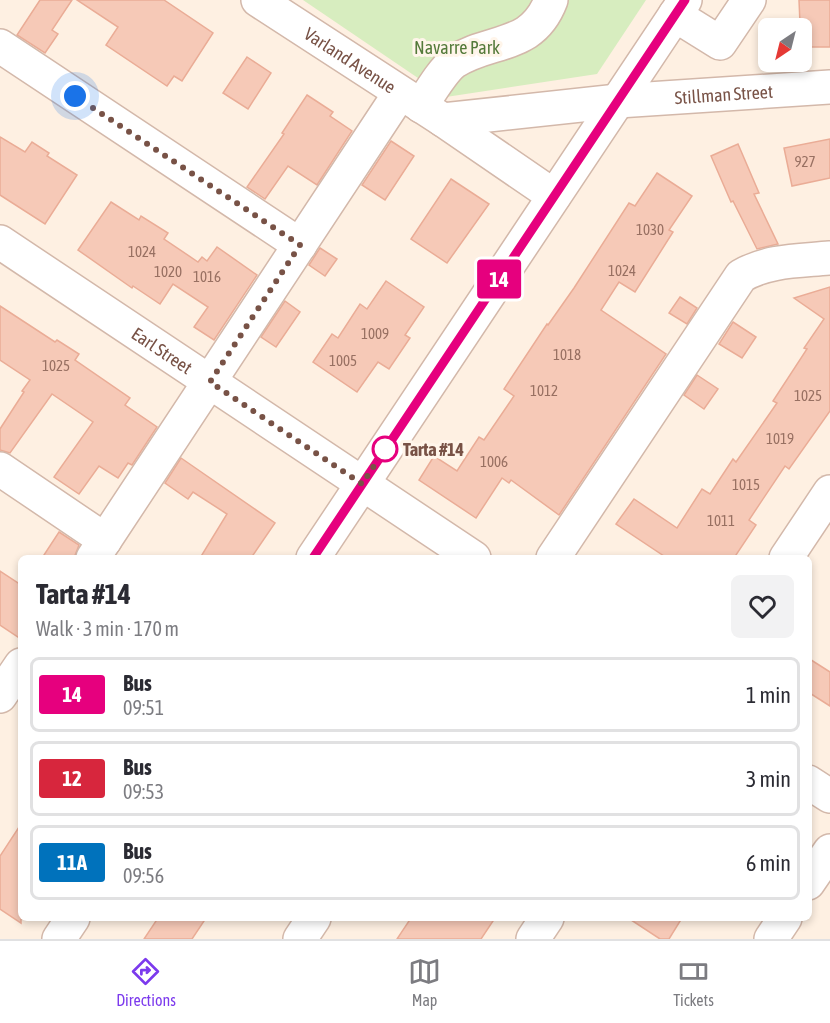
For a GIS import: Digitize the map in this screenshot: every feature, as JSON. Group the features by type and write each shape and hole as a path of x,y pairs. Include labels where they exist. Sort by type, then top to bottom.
{"street":[{"name":"Varland Avenue","path":"258,0 554,196"},
{"path":"0,469 99,549 300,245 421,106 452,64 471,53 515,40 528,33 547,9 551,0"},
{"path":"720,43 749,0"},
{"path":"315,555 680,8 720,43 733,93"},
{"path":"0,46 300,245"},
{"name":"Stillman Street","path":"618,101 830,87"},
{"path":"421,106 618,101"},
{"name":"Earl Street","path":"0,242 469,555"},
{"path":"555,555 741,276 753,269 770,264 830,258"},
{"path":"788,555 830,492"},
{"path":"5,699 18,671"},
{"path":"812,785 830,796"},
{"path":"812,877 830,851"},
{"path":"58,939 71,921"},
{"path":"300,939 312,921"},
{"path":"533,939 545,921"},
{"path":"771,939 783,921"}],"green space":[{"name":"Navarre Park","path":"303,0 646,0 597,74 446,97"}],"building":[{"path":"40,0 72,0 52,30 58,34 45,53 17,35"},
{"path":"77,0 164,0 213,33 182,81 174,76 167,86 106,45 118,27"},
{"path":"799,0 830,0 830,47 812,47 812,18 800,18"},
{"path":"247,57 271,73 248,109 223,93"},
{"path":"307,95 333,112 330,116 352,131 317,185 288,166 265,199 247,187 284,134 282,133"},
{"path":"0,137 25,152 32,142 49,153 47,156 77,175 45,224 0,195"},
{"path":"830,139 830,178 792,186 784,148"},
{"path":"391,141 414,156 385,200 362,185"},
{"path":"738,144 759,193 754,194 778,244 757,249 733,201 731,202 711,156"},
{"path":"657,173 692,196 669,230 673,232 635,292 619,282 601,310 666,354 559,515 511,480 509,483 502,478 476,518 419,480 434,456 457,471 479,437 484,440 514,396 504,389 629,203 635,206"},
{"path":"451,179 489,204 447,263 411,239"},
{"path":"111,202 139,220 141,216 168,233 164,239 198,262 202,257 207,261 217,247 257,275 214,340 194,327 208,307 173,284 160,304 133,286 132,288 78,250"},
{"path":"320,248 337,259 325,276 309,265"},
{"path":"386,281 424,307 405,335 410,338 389,369 378,362 357,392 313,362 332,334 338,338 360,304 367,309"},
{"path":"830,287 830,411 789,469 785,466 749,520 756,525 736,555 662,555 616,524 634,499 677,528 702,489 710,494 733,459 736,462 777,403 773,401 824,319 794,298"},
{"path":"680,297 697,308 687,324 669,313"},
{"path":"285,301 300,312 276,347 261,337"},
{"path":"0,306 55,342 57,340 79,354 75,360 130,398 125,405 157,427 132,465 128,463 118,478 99,466 79,494 54,477 93,422 52,394 10,453 0,450 0,429 30,380 0,360"},
{"path":"733,322 756,337 742,358 719,344"},
{"path":"697,375 718,389 704,409 684,395"},
{"path":"181,458 275,523 253,555 202,555 227,514 193,492 188,499 165,483"},
{"path":"59,532 79,545 75,555 44,555"},
{"path":"0,571 18,583 18,637 0,625"},
{"path":"812,661 830,672 830,706 812,695"},
{"path":"18,829 18,921 0,909 0,856"},
{"path":"156,921 204,921 192,939 144,939"},
{"path":"409,921 493,921 481,939 397,939"},
{"path":"633,921 680,921 669,939 660,939"}],"bus line":[{"name":"14","path":"315,555 685,0"}],"place":[{"name":"Tarta #14","path":"385,449"}],"route":[{"path":"75,96 300,245 210,382 362,484 388,445 385,449"}]}
